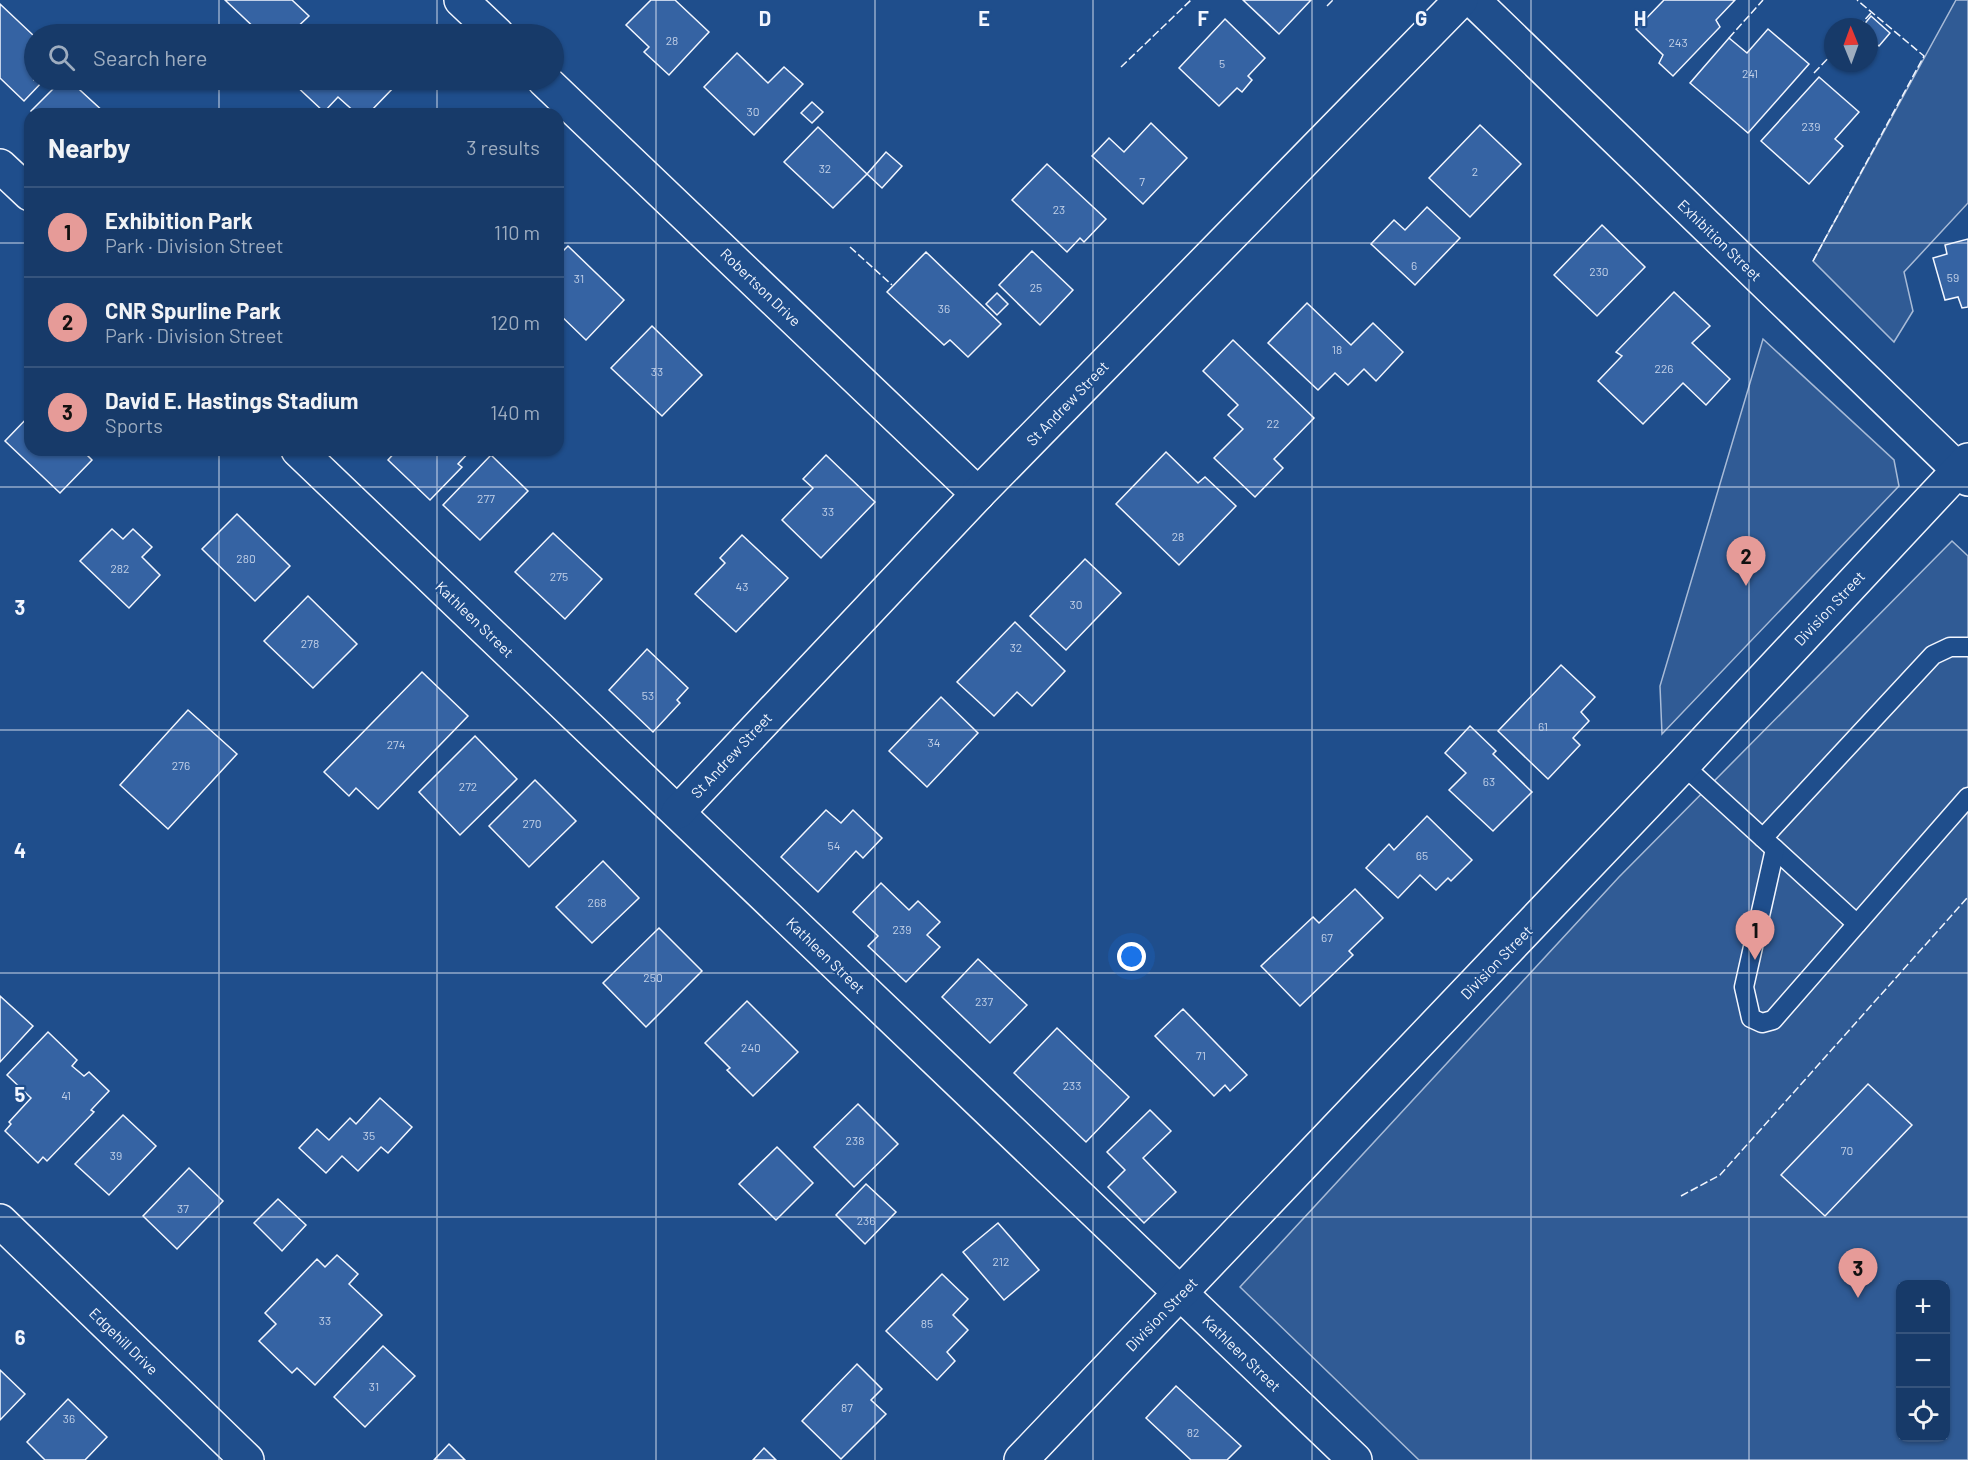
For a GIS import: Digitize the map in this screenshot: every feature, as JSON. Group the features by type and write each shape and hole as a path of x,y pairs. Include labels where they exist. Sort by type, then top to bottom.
{"street":[{"path":"461,0 486,24"},
{"name":"St Andrew Street","path":"678,812 978,494 1461,0"},
{"name":"Exhibition Street","path":"1473,0 1965,469"},
{"name":"Robertson Drive","path":"554,90 978,494"},
{"path":"0,166 24,188"},
{"name":"Kathleen Street","path":"304,456 1354,1460"},
{"name":"Division Street","path":"1021,1460 1965,469"},
{"name":"Edgehill Drive","path":"0,1221 247,1460"}],"lane":[{"path":"1968,647 1950,647 1933,655 1769,844 1744,987 1751,1018 1762,1023 1773,1020 1968,797"},
{"path":"1683,765 1857,924"}],"shaded area":[{"path":"1956,0 1968,0 1968,203 1904,272 1913,311 1894,342 1813,261"},
{"path":"1763,339 1894,460 1899,486 1662,734 1660,686"},
{"path":"1952,541 1968,556 1968,1460 1419,1460 1240,1287 1619,877"}],"building":[{"path":"225,0 292,0 309,16 301,24 250,24"},
{"path":"651,0 675,0 709,32 669,75 644,52 649,47 626,25"},
{"path":"1243,0 1311,0 1279,34"},
{"path":"1664,0 1735,0 1716,20 1720,27 1673,76 1659,63 1663,55 1636,29"},
{"path":"0,4 24,27 24,90 34,90 24,101 0,78"},
{"path":"1225,19 1265,58 1248,76 1252,80 1242,92 1237,88 1219,106 1179,68"},
{"path":"1878,22 1890,33 1878,45"},
{"path":"1768,29 1809,64 1748,133 1690,83 1729,38 1747,53"},
{"path":"737,53 768,83 784,67 803,84 754,135 704,87"},
{"path":"1819,77 1859,112 1835,139 1843,146 1809,184 1761,141"},
{"path":"52,90 80,90 99,108 34,108"},
{"path":"301,90 391,90 374,108 350,108 338,97 328,108 320,108"},
{"path":"812,102 823,112 812,123 801,113"},
{"path":"1151,123 1187,158 1143,204 1092,156 1109,138 1124,152"},
{"path":"1480,125 1521,164 1470,217 1429,178"},
{"path":"818,127 867,174 833,208 784,162"},
{"path":"886,152 902,166 882,188 867,174"},
{"path":"1047,164 1106,219 1084,242 1080,238 1067,252 1012,200"},
{"path":"1427,207 1460,238 1415,285 1371,244 1394,220 1405,230"},
{"path":"1602,225 1645,267 1597,316 1554,275"},
{"path":"1968,239 1968,307 1962,308 1958,297 1945,300 1933,258 1947,254 1945,245"},
{"path":"568,246 624,300 586,340 564,319 564,250"},
{"path":"1032,251 1073,290 1040,325 999,285"},
{"path":"926,252 1001,324 968,357 950,340 944,345 887,292"},
{"path":"1674,292 1710,326 1692,343 1730,379 1706,405 1683,383 1643,424 1598,381 1622,356 1616,352"},
{"path":"997,293 1008,304 997,315 986,304"},
{"path":"1307,303 1351,345 1373,323 1403,352 1376,381 1364,369 1348,385 1335,373 1318,390 1268,343"},
{"path":"652,326 702,375 662,416 611,368"},
{"path":"1233,340 1314,418 1274,459 1283,468 1255,497 1214,458 1243,429 1228,415 1238,405 1203,371"},
{"path":"24,421 24,456 88,456 92,460 60,493 5,441"},
{"path":"1166,452 1198,483 1205,477 1236,506 1179,565 1116,504"},
{"path":"826,455 875,502 821,558 782,520 813,488 803,479"},
{"path":"392,456 465,456 458,464 462,467 430,500 388,460"},
{"path":"490,456 528,491 480,540 443,505"},
{"path":"237,514 290,566 255,601 202,549"},
{"path":"112,529 123,539 133,529 152,547 142,557 160,575 129,608 80,561"},
{"path":"553,533 602,579 565,619 515,572"},
{"path":"742,535 788,578 736,632 695,594 725,563 720,558"},
{"path":"1085,559 1121,593 1066,650 1030,616"},
{"path":"308,596 357,644 313,688 264,641"},
{"path":"1015,622 1065,671 1032,706 1017,692 994,716 957,682"},
{"path":"647,649 688,688 677,700 680,703 653,732 609,690"},
{"path":"1561,665 1595,697 1581,712 1589,721 1573,738 1580,745 1548,779 1498,731"},
{"path":"422,672 468,716 378,809 356,788 349,796 324,772"},
{"path":"941,697 978,733 927,787 889,751"},
{"path":"188,710 237,754 168,829 120,785"},
{"path":"1470,726 1496,751 1493,754 1532,792 1493,831 1449,790 1466,773 1445,753"},
{"path":"475,736 517,779 460,835 419,792"},
{"path":"535,780 576,821 529,867 489,826"},
{"path":"826,810 841,823 853,810 882,838 863,858 856,851 818,892 781,857"},
{"path":"1427,816 1472,860 1451,881 1448,878 1436,890 1420,875 1398,898 1366,868 1389,844 1394,850"},
{"path":"603,861 639,898 592,943 556,907"},
{"path":"881,883 909,910 918,901 940,922 927,935 940,947 906,982 868,946 878,936 853,912"},
{"path":"1355,889 1383,918 1349,951 1353,955 1300,1006 1261,966 1313,917 1319,923"},
{"path":"659,928 702,971 646,1027 603,983"},
{"path":"978,959 1027,1005 990,1043 942,997"},
{"path":"0,996 33,1026 0,1062"},
{"path":"747,1001 798,1052 753,1096 727,1070 730,1068 705,1043"},
{"path":"1183,1009 1247,1075 1230,1091 1225,1085 1214,1096 1155,1036"},
{"path":"1057,1028 1129,1097 1086,1142 1014,1073"},
{"path":"48,1032 77,1060 72,1066 84,1076 89,1072 109,1091 91,1110 94,1112 47,1161 43,1157 38,1163 5,1131 11,1124 9,1122 31,1098 7,1075"},
{"path":"1868,1084 1912,1125 1825,1216 1781,1175"},
{"path":"380,1098 412,1127 388,1153 381,1147 358,1171 342,1156 326,1173 299,1148 317,1129 329,1140 350,1118 356,1124"},
{"path":"858,1104 898,1144 854,1187 814,1147"},
{"path":"1150,1110 1171,1131 1143,1158 1176,1192 1144,1223 1108,1187 1125,1170 1107,1152"},
{"path":"123,1115 156,1146 109,1195 75,1164"},
{"path":"777,1147 813,1183 776,1220 739,1184"},
{"path":"189,1168 223,1201 177,1249 143,1216"},
{"path":"866,1184 896,1212 865,1244 836,1215"},
{"path":"278,1199 306,1225 282,1251 254,1223"},
{"path":"998,1223 1039,1270 1004,1300 963,1252"},
{"path":"337,1255 358,1274 349,1284 382,1315 315,1385 297,1368 292,1373 259,1341 276,1324 265,1313 317,1259 325,1267"},
{"path":"942,1274 968,1299 953,1315 968,1330 947,1352 955,1361 937,1380 886,1331"},
{"path":"383,1346 415,1376 365,1427 334,1397"},
{"path":"857,1364 882,1389 871,1400 886,1414 841,1459 802,1421"},
{"path":"0,1370 25,1394 0,1420"},
{"path":"1176,1386 1241,1446 1227,1460 1191,1460 1146,1418"},
{"path":"68,1399 107,1437 85,1460 45,1460 27,1442"},
{"path":"449,1444 465,1460 434,1460"},
{"path":"764,1448 776,1460 753,1460"}],"fence":[{"path":"1121,67 1191,0"},
{"path":"1327,6 1333,0"},
{"path":"1729,38 1763,0"},
{"path":"1813,261 1924,56 1857,0"},
{"path":"1866,18 1871,13"},
{"path":"1814,73 1824,62"},
{"path":"850,247 892,285"},
{"path":"1681,1196 1720,1175 1968,897"}],"place":[{"name":"CNR Spurline Park","path":"1746,586"},
{"name":"Exhibition Park","path":"1755,960"},
{"name":"David E. Hastings Stadium","path":"1858,1298"}]}
